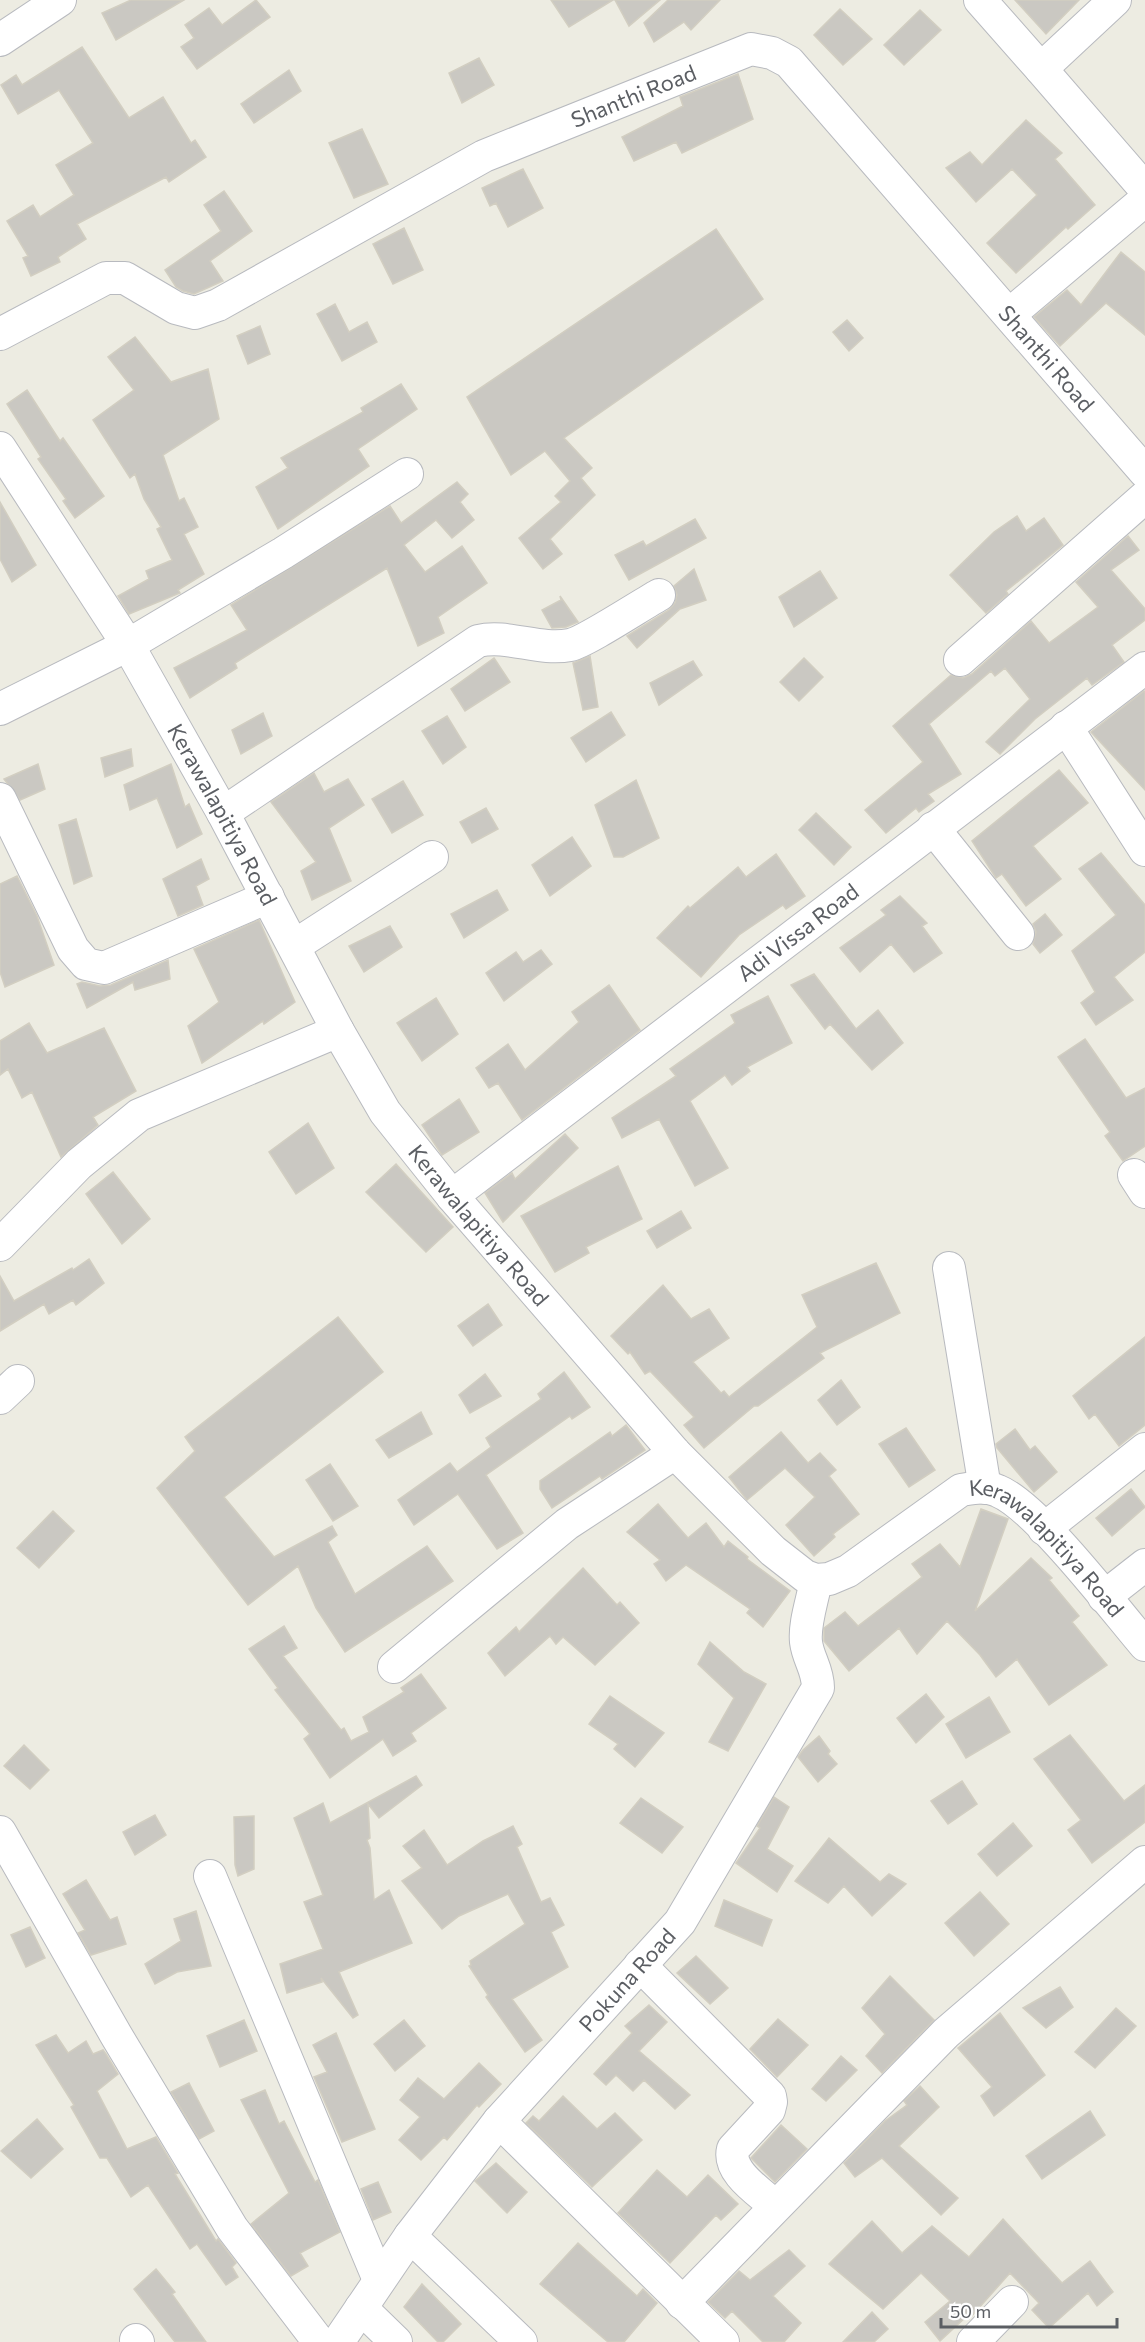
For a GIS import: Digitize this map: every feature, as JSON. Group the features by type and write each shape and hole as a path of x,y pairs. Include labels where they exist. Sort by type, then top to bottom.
{"street":[{"path":"0,40 60,0"},
{"path":"981,0 1145,189"},
{"path":"1041,69 1115,0"},
{"name":"Shanthi Road","path":"0,334 106,278 125,278 176,308 195,314 218,305 484,156 751,50 772,53 789,62 1145,472"},
{"path":"1010,315 1139,216"},
{"name":"Kerawalapitiya Road","path":"0,448 128,645 223,813 338,1031 385,1112 452,1196 675,1453 773,1551 796,1570 816,1580 829,1579 848,1571 961,1490 985,1488 1004,1494 1044,1529 1145,1645"},
{"path":"0,709 128,645 283,553 407,474"},
{"path":"960,660 1145,497"},
{"path":"223,813 478,641 493,637 549,646 572,645 659,595"},
{"name":"Adi Vissa Road","path":"452,1196 1145,668"},
{"path":"1066,727 1145,850"},
{"path":"0,799 73,949 86,964 104,968 268,897"},
{"path":"933,828 1018,934"},
{"path":"294,946 432,857"},
{"path":"0,1245 79,1164 139,1115 338,1031"},
{"path":"949,1268 985,1488"},
{"path":"1044,1529 1145,1449"},
{"path":"394,1667 567,1524 675,1453"},
{"path":"1104,1597 1145,1565"},
{"name":"Pokuna Road","path":"338,2342 410,2236 498,2121 680,1922 818,1688 818,1672 808,1653 806,1639 816,1580"},
{"path":"0,1832 116,2035 232,2228 319,2342"},
{"path":"682,2303 946,2033 1145,1862"},
{"path":"210,1876 379,2280"},
{"path":"640,1965 770,2096 769,2110 733,2149 731,2157 734,2167 775,2206"},
{"path":"498,2121 723,2342"},
{"path":"410,2236 520,2342"},
{"path":"973,2342 1012,2302"},
{"path":"361,2308 396,2342"}],"building":[{"path":"131,0 184,0 116,40 102,13"},
{"path":"256,0 270,17 197,69 181,47 194,38 185,25 209,8 222,25"},
{"path":"551,0 613,0 569,27"},
{"path":"615,0 660,0 629,26"},
{"path":"668,0 720,0 691,30 684,22 654,42 644,23"},
{"path":"1015,0 1079,0 1046,34"},
{"path":"840,9 872,39 843,65 814,35"},
{"path":"920,10 941,30 904,65 884,45"},
{"path":"82,47 129,118 163,97 191,143 195,140 206,157 169,182 166,177 77,224 86,239 58,257 60,262 31,276 23,258 28,256 7,221 33,205 40,217 74,195 56,165 93,143 59,90 18,114 1,85 16,75 22,85"},
{"path":"479,58 494,85 462,103 449,73"},
{"path":"289,70 301,91 254,123 241,104"},
{"path":"738,74 753,119 682,153 676,142 634,161 622,137 683,106 680,97"},
{"path":"1026,120 1062,153 1055,159 1095,205 1068,229 1066,227 1016,273 987,243 1037,195 1012,169 976,202 946,168 970,152 982,165"},
{"path":"362,129 388,184 354,198 329,143"},
{"path":"523,169 543,208 508,227 496,203 490,206 482,188"},
{"path":"224,191 252,231 210,261 223,281 194,294 183,291 176,287 165,270 221,231 204,205"},
{"path":"404,228 423,270 393,284 373,244"},
{"path":"716,229 763,299 564,438 592,468 581,478 595,495 550,539 562,554 543,569 519,538 561,502 555,496 570,481 545,451 511,475 467,397"},
{"path":"1121,252 1145,272 1145,335 1106,303 1060,346 1034,317 1067,290 1081,305"},
{"path":"335,304 349,332 367,322 377,342 342,361 317,314"},
{"path":"847,320 863,338 849,351 833,332"},
{"path":"260,326 270,354 248,364 237,336"},
{"path":"135,337 171,382 208,369 219,419 163,455 179,501 184,498 198,527 184,534 204,574 178,590 180,593 129,614 118,596 149,579 146,571 172,560 157,529 161,527 144,499 135,474 130,478 93,420 134,390 108,357"},
{"path":"401,384 417,409 358,449 369,466 278,529 256,487 288,468 281,458 363,412 361,408"},
{"path":"27,390 60,441 63,438 104,496 75,518 63,501 66,499 38,459 41,457 7,404"},
{"path":"457,482 468,494 460,502 474,520 452,538 436,520 404,545 425,572 462,546 487,583 438,617 444,633 418,646 387,568 235,663 237,668 190,698 174,668 247,630 231,605 390,506 401,523"},
{"path":"0,502 36,565 12,582 0,559"},
{"path":"1017,516 1026,531 1044,518 1063,545 1006,591 1008,594 986,613 950,575 994,532"},
{"path":"695,519 706,538 629,580 615,555 643,541 646,546"},
{"path":"1128,536 1139,550 1111,570 1145,609 1145,620 1112,645 1124,662 1092,685 1087,678 1035,719 1000,754 986,742 1030,699 1005,668 995,676 991,671 929,724 961,774 928,794 934,801 919,812 916,808 886,833 865,810 923,762 893,726 951,675 963,678 972,674 1031,621 1049,643 1098,607 1076,582"},
{"path":"694,569 706,600 680,609 637,648 627,636 669,610 675,603 677,595 674,586"},
{"path":"820,571 837,598 794,627 779,597"},
{"path":"560,596 578,622 566,627 552,628 542,610 561,600"},
{"path":"590,656 598,707 583,710 573,663"},
{"path":"494,658 510,682 465,711 451,689"},
{"path":"804,658 823,677 799,701 780,682"},
{"path":"693,661 702,675 659,705 650,683"},
{"path":"1144,691 1145,693 1145,790 1091,732"},
{"path":"611,712 625,735 586,762 571,738"},
{"path":"263,713 272,736 241,754 232,730"},
{"path":"447,716 466,747 443,764 422,731"},
{"path":"131,749 133,766 105,777 101,758"},
{"path":"38,764 45,789 20,800 4,779"},
{"path":"171,764 185,807 189,804 202,834 177,848 157,798 130,810 124,785"},
{"path":"1059,770 1088,803 1033,846 1061,879 1026,906 1002,874 996,878 972,841"},
{"path":"314,773 324,792 348,779 364,805 329,828 351,881 312,900 301,871 316,862 271,802"},
{"path":"636,780 659,838 623,857 614,857 595,805"},
{"path":"403,781 423,815 392,833 372,799"},
{"path":"486,808 498,829 472,843 460,822"},
{"path":"816,813 851,847 834,865 799,830"},
{"path":"76,819 92,876 74,884 59,825"},
{"path":"572,837 591,866 550,896 532,865"},
{"path":"1101,853 1145,905 1145,952 1114,977 1133,1000 1096,1025 1081,1003 1095,992 1072,951 1116,915 1079,869"},
{"path":"776,854 805,896 786,909 783,905 739,935 701,977 657,938 688,906 690,908 738,867 746,877"},
{"path":"201,859 209,879 196,886 203,905 178,916 163,879"},
{"path":"17,876 37,916 54,965 5,987 0,972 0,884"},
{"path":"497,890 508,910 464,938 451,914"},
{"path":"900,896 927,923 922,926 942,953 914,972 891,944 860,972 840,948 886,915 881,910"},
{"path":"1045,914 1062,935 1040,953 1033,944 1036,932 1033,924"},
{"path":"259,920 295,1002 202,1063 188,1026 219,1002 194,949"},
{"path":"390,926 402,947 364,972 349,946"},
{"path":"541,950 552,964 504,1001 486,973 516,952 523,962"},
{"path":"168,960 170,979 135,990 133,982 87,1008 77,984 82,982 100,986 111,985"},
{"path":"814,974 856,1029 878,1010 903,1043 872,1070 830,1024 825,1029 791,985"},
{"path":"609,985 640,1030 522,1120 498,1083 489,1088 476,1068 508,1044 525,1070 579,1022 572,1012"},
{"path":"768,996 792,1043 747,1067 750,1071 732,1085 725,1075 690,1101 728,1168 695,1186 659,1119 622,1138 612,1118 676,1076 670,1069 735,1023 731,1015"},
{"path":"436,998 458,1034 422,1061 397,1023"},
{"path":"29,1023 47,1053 104,1028 136,1091 93,1117 98,1125 61,1157 32,1092 22,1098 8,1069 0,1075 0,1041"},
{"path":"1085,1039 1126,1098 1145,1088 1145,1146 1123,1161 1105,1136 1110,1132 1058,1057"},
{"path":"459,1099 479,1132 442,1155 422,1125"},
{"path":"308,1123 334,1168 296,1194 269,1152"},
{"path":"565,1134 578,1148 503,1222 485,1193 512,1173 515,1179"},
{"path":"396,1164 453,1227 426,1252 366,1192"},
{"path":"618,1166 642,1219 586,1247 589,1253 555,1272 521,1216"},
{"path":"113,1172 150,1219 122,1244 86,1194"},
{"path":"681,1211 691,1228 657,1248 647,1231"},
{"path":"89,1259 104,1283 76,1305 73,1300 49,1314 44,1304 0,1331 0,1276 14,1301"},
{"path":"876,1263 900,1313 820,1353 824,1358 758,1406 754,1406 704,1448 684,1425 694,1417 650,1371 645,1374 630,1352 628,1354 611,1336 663,1285 691,1319 709,1309 729,1338 693,1362 721,1393 724,1391 729,1397 817,1327 802,1295"},
{"path":"488,1304 502,1325 473,1346 458,1326"},
{"path":"338,1317 383,1372 224,1497 274,1557 332,1526 337,1535 328,1542 355,1594 427,1546 453,1581 345,1652 316,1608 298,1566 248,1605 157,1488 195,1451 185,1437"},
{"path":"1145,1337 1145,1425 1119,1446 1095,1414 1089,1419 1073,1396"},
{"path":"564,1372 590,1407 572,1419 570,1416 486,1475 523,1533 497,1549 458,1494 414,1525 398,1500 450,1463 457,1472 491,1447 486,1438 541,1399 538,1394"},
{"path":"485,1374 501,1396 470,1413 459,1395"},
{"path":"841,1380 860,1407 837,1425 818,1400"},
{"path":"421,1412 432,1434 389,1458 376,1440"},
{"path":"626,1425 645,1450 602,1479 600,1476 552,1508 540,1489 540,1481 610,1432 612,1436"},
{"path":"906,1428 935,1470 909,1487 879,1444"},
{"path":"1015,1429 1030,1450 1035,1446 1057,1472 1034,1492 997,1448 996,1444"},
{"path":"781,1432 808,1463 820,1453 836,1470 829,1476 859,1514 833,1534 835,1537 814,1556 786,1525 815,1497 785,1468 747,1500 729,1477"},
{"path":"330,1464 358,1506 333,1521 306,1480"},
{"path":"1131,1489 1145,1507 1112,1536 1096,1518"},
{"path":"658,1504 688,1538 706,1523 724,1547 728,1541 748,1557 747,1559 790,1591 763,1627 747,1613 750,1609 686,1565 666,1581 654,1564 660,1560 627,1532"},
{"path":"981,1509 1008,1519 975,1611 1031,1558 1052,1578 1049,1580 1079,1616 1072,1622 1107,1665 1049,1705 1017,1659 996,1677 980,1655 947,1621 917,1654 899,1628 849,1671 824,1641 824,1628 845,1612 858,1626 922,1577 912,1564 940,1544 960,1567"},
{"path":"53,1511 74,1531 39,1568 17,1548"},
{"path":"583,1568 617,1605 620,1602 639,1623 595,1665 563,1637 556,1644 550,1636 505,1676 488,1653 516,1627 519,1632"},
{"path":"284,1626 297,1648 283,1656 341,1730 344,1728 351,1741 369,1732 363,1717 404,1692 401,1688 421,1674 446,1708 411,1733 416,1741 393,1756 383,1739 330,1778 304,1739 310,1734 275,1690 278,1688 249,1649"},
{"path":"710,1642 744,1672 766,1684 728,1751 709,1742 734,1698 698,1664"},
{"path":"926,1694 944,1717 916,1743 897,1718"},
{"path":"610,1696 664,1733 635,1767 614,1749 618,1744 589,1724"},
{"path":"989,1697 1010,1732 966,1758 946,1724"},
{"path":"1070,1735 1124,1801 1145,1785 1145,1822 1092,1863 1068,1830 1081,1820 1034,1759"},
{"path":"819,1736 830,1751 828,1754 837,1764 818,1782 798,1757"},
{"path":"24,1745 49,1770 30,1789 4,1766"},
{"path":"416,1776 422,1785 379,1818 368,1804 370,1838 367,1840 370,1848 374,1900 389,1890 412,1943 339,1972 358,2015 353,2018 321,1978 322,1982 287,1993 280,1964 323,1949 304,1902 323,1895 294,1818 323,1803 330,1823"},
{"path":"962,1781 977,1804 948,1824 931,1801"},
{"path":"774,1797 789,1807 767,1849 793,1866 777,1892 736,1863 760,1828 757,1826"},
{"path":"641,1798 683,1827 662,1853 620,1823"},
{"path":"155,1815 166,1835 135,1855 123,1832"},
{"path":"254,1816 254,1869 238,1876 235,1865 234,1817"},
{"path":"1013,1823 1032,1846 997,1876 978,1854"},
{"path":"513,1826 522,1844 517,1847 541,1902 550,1898 564,1925 551,1932 568,1967 512,1999 542,2040 525,2052 486,1997 488,1995 469,1966 470,1961 525,1924 508,1894 459,1916 442,1929 402,1881 422,1868 403,1846 424,1830 447,1865 483,1841"},
{"path":"829,1838 880,1882 889,1874 906,1884 872,1916 844,1886 828,1903 795,1881"},
{"path":"86,1880 110,1920 117,1917 126,1944 91,1955 78,1933 85,1930 63,1894"},
{"path":"980,1892 1009,1924 974,1956 945,1923"},
{"path":"724,1900 772,1920 762,1946 715,1926"},
{"path":"196,1911 211,1966 177,1972 155,1984 145,1964 181,1941 174,1919"},
{"path":"30,1927 45,1958 26,1967 11,1935"},
{"path":"696,1956 728,1988 710,2004 677,1973"},
{"path":"890,1976 934,2020 882,2073 866,2056 885,2034 862,2008"},
{"path":"1060,1987 1073,2007 1046,2028 1023,2008"},
{"path":"649,2005 667,2022 639,2051 690,2095 675,2109 644,2080 633,2091 616,2075 606,2085 594,2074 632,2033 625,2026"},
{"path":"1116,2008 1136,2026 1095,2068 1075,2052"},
{"path":"1000,2013 1045,2075 994,2116 981,2096 992,2087 958,2048"},
{"path":"778,2019 808,2045 777,2077 750,2049"},
{"path":"244,2020 257,2051 220,2067 207,2036"},
{"path":"404,2020 425,2046 395,2071 374,2044"},
{"path":"336,2033 375,2129 342,2142 314,2077 327,2072 313,2045"},
{"path":"56,2035 68,2053 86,2041 93,2054 103,2050 118,2074 97,2091 127,2149 156,2137 178,2173 175,2174 216,2241 218,2239 236,2263 232,2267 238,2277 226,2285 197,2244 190,2249 148,2185 131,2197 107,2158 100,2158 71,2107 74,2105 36,2045"},
{"path":"841,2056 857,2070 826,2101 812,2089"},
{"path":"479,2063 501,2084 479,2107 477,2105 447,2140 444,2137 421,2160 399,2140 420,2117 400,2100 418,2078 444,2099"},
{"path":"189,2083 214,2131 199,2139 171,2092"},
{"path":"920,2086 939,2107 899,2146 958,2198 941,2215 882,2158 855,2177 844,2163 885,2121 907,2105 904,2101"},
{"path":"265,2090 279,2124 284,2121 315,2182 318,2180 340,2232 300,2253 308,2266 291,2276 251,2224 289,2193 241,2100"},
{"path":"563,2096 597,2129 615,2113 642,2140 592,2187 526,2123 533,2116 539,2121"},
{"path":"1090,2111 1105,2135 1042,2179 1026,2156"},
{"path":"37,2119 63,2149 31,2178 1,2151"},
{"path":"781,2125 807,2149 775,2182 751,2158"},
{"path":"496,2163 527,2192 507,2213 475,2181"},
{"path":"657,2170 687,2197 708,2175 738,2204 721,2220 716,2215 670,2263 618,2213"},
{"path":"378,2182 391,2212 373,2220 361,2189"},
{"path":"1003,2219 1062,2283 1090,2261 1113,2292 1097,2306 1088,2293 1049,2328 1032,2310 1039,2303 1010,2273 969,2319 966,2317 940,2341 925,2322 950,2301 921,2273 883,2309 829,2264 872,2221 902,2253 932,2226 969,2257"},
{"path":"578,2243 637,2296 643,2289 657,2303 624,2342 608,2342 540,2284"},
{"path":"789,2250 805,2266 773,2296 801,2323 784,2342 763,2342 732,2311 725,2318 708,2302 739,2271 750,2280"},
{"path":"156,2269 175,2292 172,2294 206,2342 175,2342 134,2289"},
{"path":"422,2284 461,2324 443,2342 438,2342 404,2307"},
{"path":"872,2312 888,2329 874,2342 843,2342"}]}
